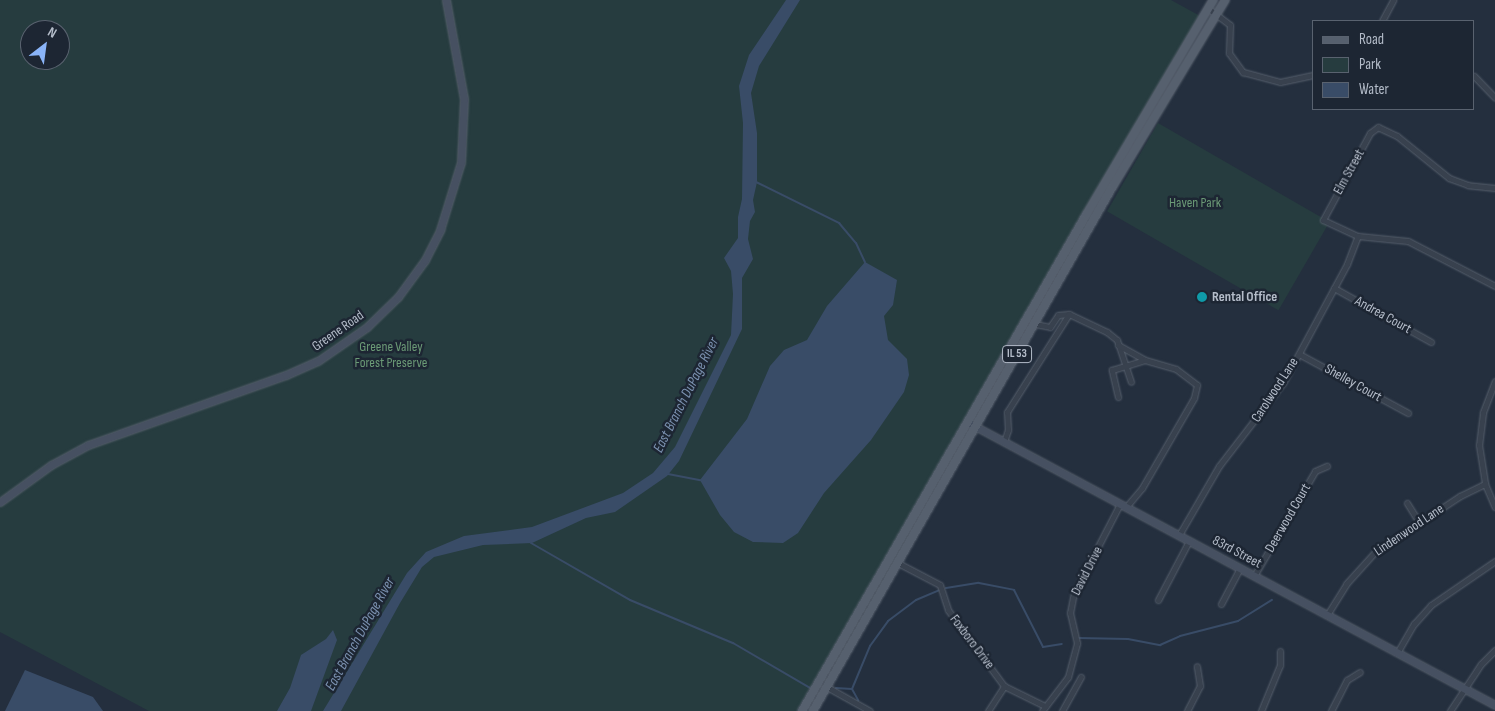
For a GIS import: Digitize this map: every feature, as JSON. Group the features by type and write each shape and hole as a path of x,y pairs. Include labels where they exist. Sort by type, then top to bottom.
{"main road":[{"name":"IL 53","path":"802,711 967,422 1214,0"},
{"name":"IL 53","path":"814,711 975,426 1225,0"}],"street":[{"name":"Greene Road","path":"0,502 51,465 88,445 286,375 318,361 362,332 398,297 425,260 440,230 461,162 464,99 446,0"},
{"path":"1383,20 1393,0"},
{"path":"1208,9 1230,25 1229,53 1243,72 1280,82 1312,75"},
{"path":"1475,77 1495,98"},
{"name":"Elm Street","path":"1358,236 1323,220 1370,133 1378,127 1397,136 1449,178 1468,185 1495,188"},
{"path":"1358,236 1408,241 1495,286"},
{"name":"Carolwood Lane","path":"1179,536 1219,466 1272,400 1334,288 1358,236"},
{"name":"Andrea Court","path":"1334,288 1431,342"},
{"path":"1035,324 1050,327 1058,315 1069,314"},
{"path":"1004,442 1008,430 1007,412 1069,314"},
{"name":"David Drive","path":"1004,686 1044,708 1059,692 1073,659 1077,643 1070,613 1074,593 1123,506 1144,484 1197,391 1194,380 1176,369 1145,360 1118,344 1107,332 1069,314"},
{"path":"1118,344 1131,382"},
{"name":"Shelley Court","path":"1299,354 1408,413"},
{"path":"1118,397 1112,370 1145,360"},
{"path":"1495,381 1485,405 1479,437 1485,484 1495,507"},
{"name":"83rd Street","path":"967,422 1495,705"},
{"name":"Deerwood Court","path":"1254,576 1315,471 1327,466"},
{"name":"Lindenwood Lane","path":"1327,615 1346,584 1366,561 1419,522 1485,484"},
{"path":"1407,503 1419,522"},
{"path":"1158,600 1189,541"},
{"path":"1397,653 1414,624 1431,605 1495,561"},
{"name":"Foxboro Drive","path":"898,563 940,584 948,610 1004,686"},
{"path":"1221,604 1240,568"},
{"path":"1450,711 1495,650"},
{"path":"1261,711 1280,665 1280,651"},
{"path":"1187,711 1200,686 1197,666"},
{"path":"1331,711 1348,680 1360,672"},
{"path":"1062,711 1081,677"},
{"path":"988,711 1004,686"},
{"path":"827,687 870,711"}],"green space":[{"name":"Greene Valley Forest Preserve","path":"0,0 1171,0 1200,16 797,711 149,711 0,632"},
{"name":"Haven Park","path":"1158,123 1329,222 1278,310 1107,211"}],"water":[{"path":"786,0 800,0 759,66 751,93 757,133 757,182 753,200 755,212 750,221 748,239 753,259 742,278 742,329 679,461 667,476 615,512 586,518 532,543 483,545 434,557 422,567 400,603 341,711 323,711 407,573 426,552 464,536 532,527 623,493 653,473 675,447 731,335 733,294 731,271 724,258 738,238 738,217 742,199 743,123 739,86 749,55"},
{"path":"865,262 897,280 893,305 884,316 888,340 907,359 909,375 904,392 871,440 824,493 798,533 783,543 753,542 734,532 720,515 700,480 747,419 770,366 784,350 807,340 827,306"},
{"path":"333,630 337,640 311,711 277,711 290,688 301,655 326,639"},
{"path":"25,670 93,697 103,711 5,711"}],"waterway":[{"path":"756,182 839,223 856,243 865,262"},
{"path":"668,474 700,480"},
{"path":"531,543 630,600 733,643 812,689"},
{"path":"946,588 979,583 1014,590 1043,647 1062,644"},
{"path":"852,689 870,646 888,621 916,600 940,590"},
{"path":"1078,638 1128,639 1160,645 1180,636 1238,621 1272,600"},
{"path":"836,688 852,689 858,700"}],"place":[{"name":"Rental Office","path":"1202,297"}],"water label":[{"name":"East Branch DuPage River","path":"686,395"},
{"name":"East Branch DuPage River","path":"360,634"}]}
